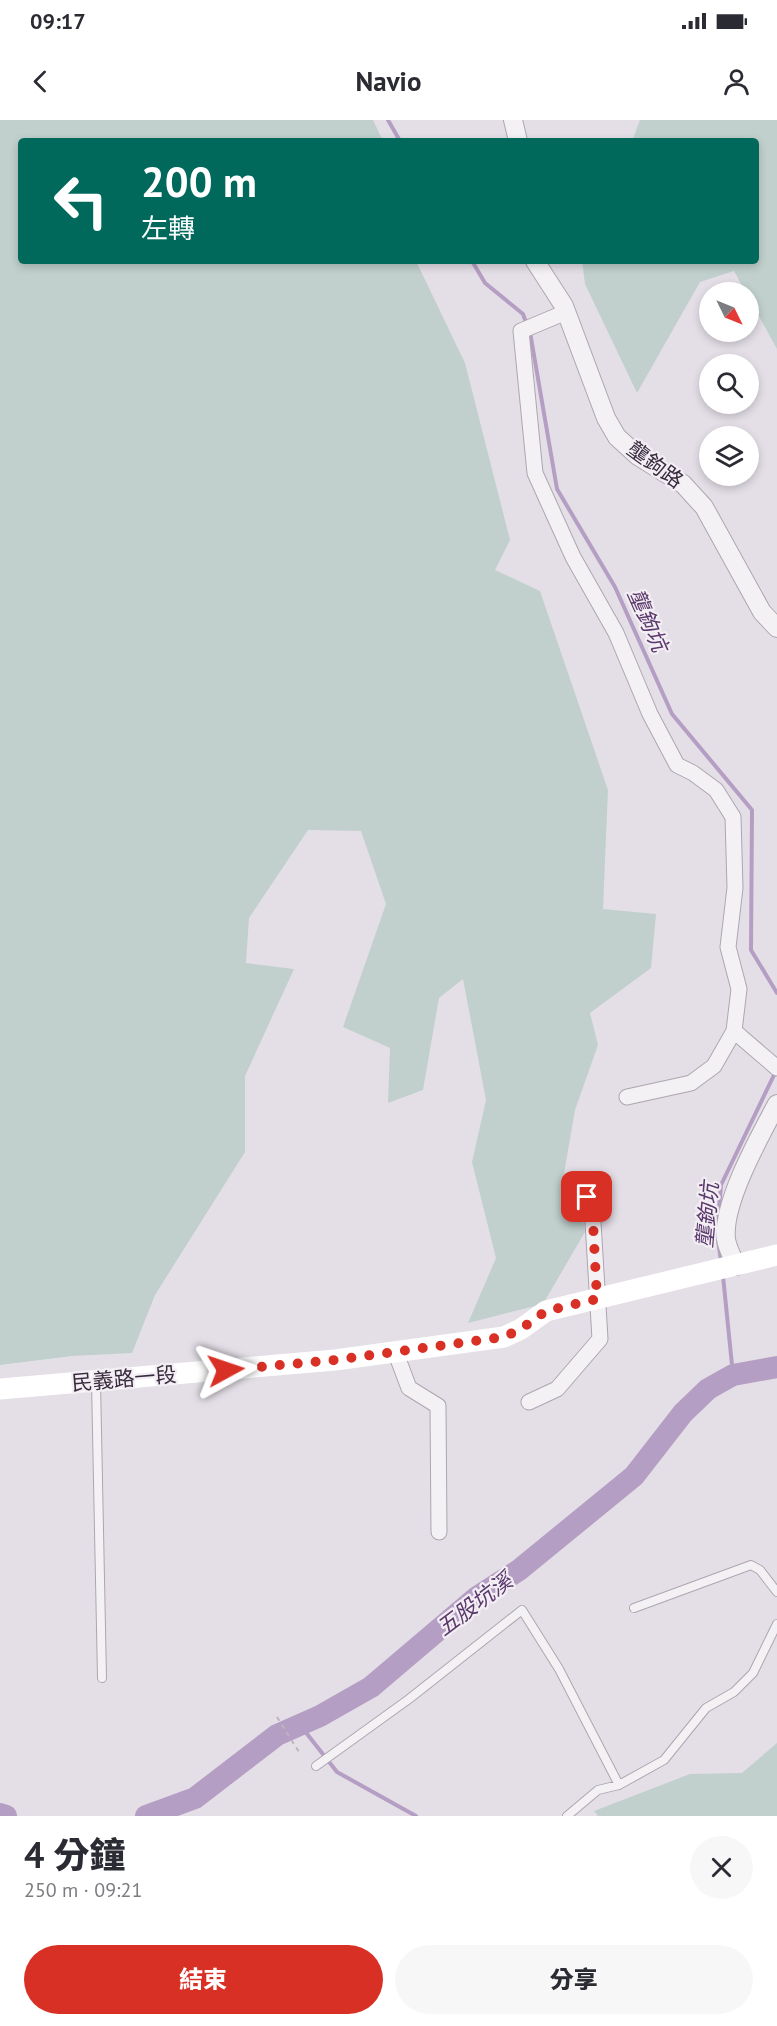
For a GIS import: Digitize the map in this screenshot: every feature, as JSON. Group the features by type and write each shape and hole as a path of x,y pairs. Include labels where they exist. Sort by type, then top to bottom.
{"main road":[{"name":"民義路一段","path":"0,1389 335,1360 504,1337 521,1329 546,1311 777,1255"}],"street":[{"path":"513,120 517,138"},
{"name":"壟鉤路","path":"537,264 566,312 606,418 617,437 638,456 684,484 704,507 762,612 777,628"},
{"path":"566,312 521,331 535,473 573,557 616,633 650,714 677,765 693,773 716,790 733,817 735,888 728,947 739,989 734,1031 714,1066 691,1083 627,1097"},
{"path":"734,1031 775,1066"},
{"path":"724,1268 729,1215 750,1155 777,1104"},
{"path":"529,1402 557,1389 600,1339 593,1222 587,1197"},
{"path":"395,1351 409,1388 438,1406 439,1532"}],"lane":[{"path":"96,1382 102,1678"},
{"path":"634,1608 751,1565 760,1570 777,1592"},
{"path":"316,1766 409,1699 522,1610 559,1669 619,1785"},
{"path":"567,1816 598,1790 619,1785 663,1760 706,1708 734,1692 753,1673 777,1624"}],"path":[{"path":"277,1717 299,1752"}],"shaded area":[{"path":"0,120 373,120 382,138 18,138 18,264 417,264 465,363 510,540 495,570 540,591 608,790 603,909 656,914 651,968 590,1013 598,1045 575,1110 561,1191 582,1214 585,1232 543,1304 468,1323 496,1258 472,1162 486,1100 463,979 439,998 423,1090 388,1103 390,1048 343,1027 386,904 361,831 308,830 249,918 246,963 294,969 245,1076 245,1152 155,1295 132,1353 72,1356 0,1365"},
{"path":"640,120 777,120 777,349 759,316 759,282 740,282 734,271 699,282 637,393 585,284 582,264 759,264 759,138 633,138"},
{"path":"777,1743 777,1816 598,1816 594,1811 690,1774 742,1773"}],"waterway":[{"name":"壟鉤坑","path":"388,120 398,138"},
{"name":"壟鉤坑","path":"474,264 485,283 523,314 527,325"},
{"name":"壟鉤坑","path":"530,332 557,489 615,587 672,714 752,810 751,950 777,993"},
{"name":"壟鉤坑","path":"718,1221 721,1185 775,1073"},
{"name":"壟鉤坑","path":"717,1231 721,1262"},
{"name":"壟鉤坑","path":"723,1276 733,1375"},
{"name":"五股坑溪","path":"146,1816 195,1798 277,1735 320,1716 371,1687 477,1597 519,1570 634,1476 683,1413 708,1389 733,1375 777,1367"},
{"path":"300,1725 337,1772 416,1816"},
{"name":"五股坑溪","path":"0,1814 6,1816"}],"route":[{"path":"226,1370 335,1360 504,1337 521,1329 546,1311 597,1299 593,1222 587,1197"}]}
